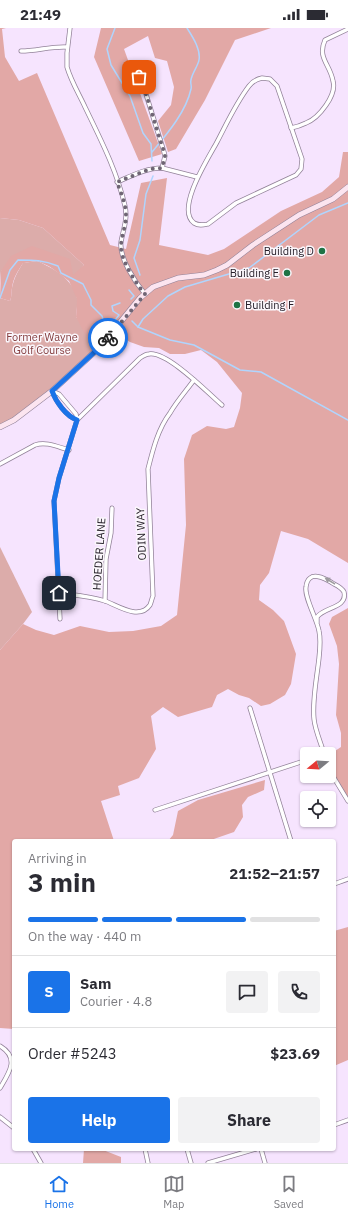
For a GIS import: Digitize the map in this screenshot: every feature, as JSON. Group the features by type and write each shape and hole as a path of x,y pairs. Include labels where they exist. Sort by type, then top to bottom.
{"main road":[{"path":"0,427 14,420 52,391 100,347 145,294 153,287 178,278 204,275 227,265 253,245 298,215 333,199 348,187"}],"street":[{"path":"70,28 66,61 69,73 97,133 117,182 126,210 125,225 121,242 122,254 134,280 145,294"},
{"path":"291,128 307,123 311,120 324,108 330,98 333,91 334,81 323,55 322,47 325,40 348,29"},
{"path":"21,51 56,46 67,47"},
{"path":"136,72 145,91 164,152 165,156 162,168"},
{"path":"262,78 270,79 277,86 291,128 302,159 302,169 296,175 236,203 208,224 196,224 191,219 188,208 198,177 233,110 249,86 255,80 262,78"},
{"path":"117,182 150,169 162,168 198,177"},
{"path":"77,420 140,358 149,354 166,358 222,405"},
{"name":"ODIN WAY","path":"59,593 105,601 133,612 143,610 150,605 152,596 148,469 152,449 169,414 194,380"},
{"path":"52,391 55,399 71,418 77,420"},
{"path":"52,391 58,394 76,414 77,420 69,450 59,478 54,501 60,619"},
{"path":"0,464 39,443 45,443 69,450"},
{"name":"HOEDER LANE","path":"105,601 106,559 111,533 112,508"},
{"path":"317,624 317,617 320,613 343,604 345,600 342,589 324,578 317,576 308,581 306,590 321,640 314,720 322,747"},
{"path":"250,708 290,839"},
{"path":"154,810 300,762"},
{"path":"336,782 348,801"},
{"path":"336,883 348,880"},
{"path":"0,1046 8,1054 12,1064 10,1072 0,1088"},
{"path":"0,1117 12,1126"},
{"path":"336,1123 348,1120"},
{"path":"34,1151 41,1163"},
{"path":"145,1151 148,1163"},
{"path":"188,1151 191,1163"},
{"path":"208,1163 249,1151"},
{"path":"262,1151 266,1163"}],"green space":[{"path":"0,218 19,220 43,228 84,265 74,279 35,259 1,271 0,284"},
{"name":"Former Wayne Golf Course","path":"37,261 62,275 71,285 77,298 76,317 101,347 52,391 0,427 0,298 10,301 14,281 23,263"},
{"path":"0,547 32,612 0,650"}],"shaded area":[{"path":"0,28 6,28 2,29 5,57 19,81 37,73 110,245 126,249 141,183 167,178 159,245 208,255 224,249 281,211 322,192 339,177 343,152 348,152 348,563 308,539 281,531 269,573 260,585 259,600 273,610 284,621 296,654 291,684 285,695 270,704 261,706 249,698 228,689 217,695 212,707 178,717 163,707 151,716 156,749 139,778 118,786 120,795 101,801 113,839 12,839 12,1029 0,1028 0,650 23,624 36,630 54,635 80,626 109,632 133,631 161,626 177,615 186,525 184,459 192,435 207,426 226,429 234,427 240,408 242,393 217,362 201,350 185,354 170,354 159,348 144,347 130,342 113,331 100,347 85,334 76,317 77,299 69,281 49,266 37,261 23,263 13,281 10,301 0,298 1,271 11,256 32,246 70,259 73,275 84,265 43,228 19,220 0,218"},
{"path":"101,28 271,28 235,40 205,100 176,149 168,152 158,121 171,105 174,87 167,61 155,58 148,36 124,49 162,154 139,161 94,57"},
{"path":"348,608 348,801 336,780 336,750 341,747 341,733 336,715 339,664 337,646 329,624 332,617"},
{"path":"265,780 264,790 248,797 242,805 243,817 234,832 214,839 170,839 173,835 178,811 198,800"},
{"path":"348,927 348,1060 336,1065 336,930"},
{"path":"84,1151 106,1151 121,1157 121,1163 83,1163"}],"waterway":[{"path":"115,28 107,49 111,65 130,96 143,133 151,144 152,161"},
{"path":"152,152 170,130 189,98 191,81 198,62 199,51 187,28"},
{"path":"140,275 134,258 140,240 146,194 153,176"},
{"path":"138,327 143,319 168,296 185,287 249,268 319,215 348,203"},
{"path":"0,298 10,270 18,260 29,260 43,261 58,266 61,273 83,284 91,300 91,305 102,316 104,322 109,323 115,320 119,315 113,311 112,306 120,303"},
{"path":"129,290 134,296 131,299"},
{"path":"132,321 138,327 170,340 194,345 240,370 261,372 348,420"}],"way so far":[{"path":"108,338 140,298 145,294 134,280 122,254 121,242 125,225 126,210 117,182 150,169 162,168 165,156 145,91 139,77"}],"place":[{"name":"Building D","path":"322,251"},
{"name":"Building E","path":"287,273"},
{"name":"Building F","path":"237,305"}],"route":[{"path":"59,593 54,501 59,478 69,450 77,420 71,418 55,399 52,391 108,338"}]}
